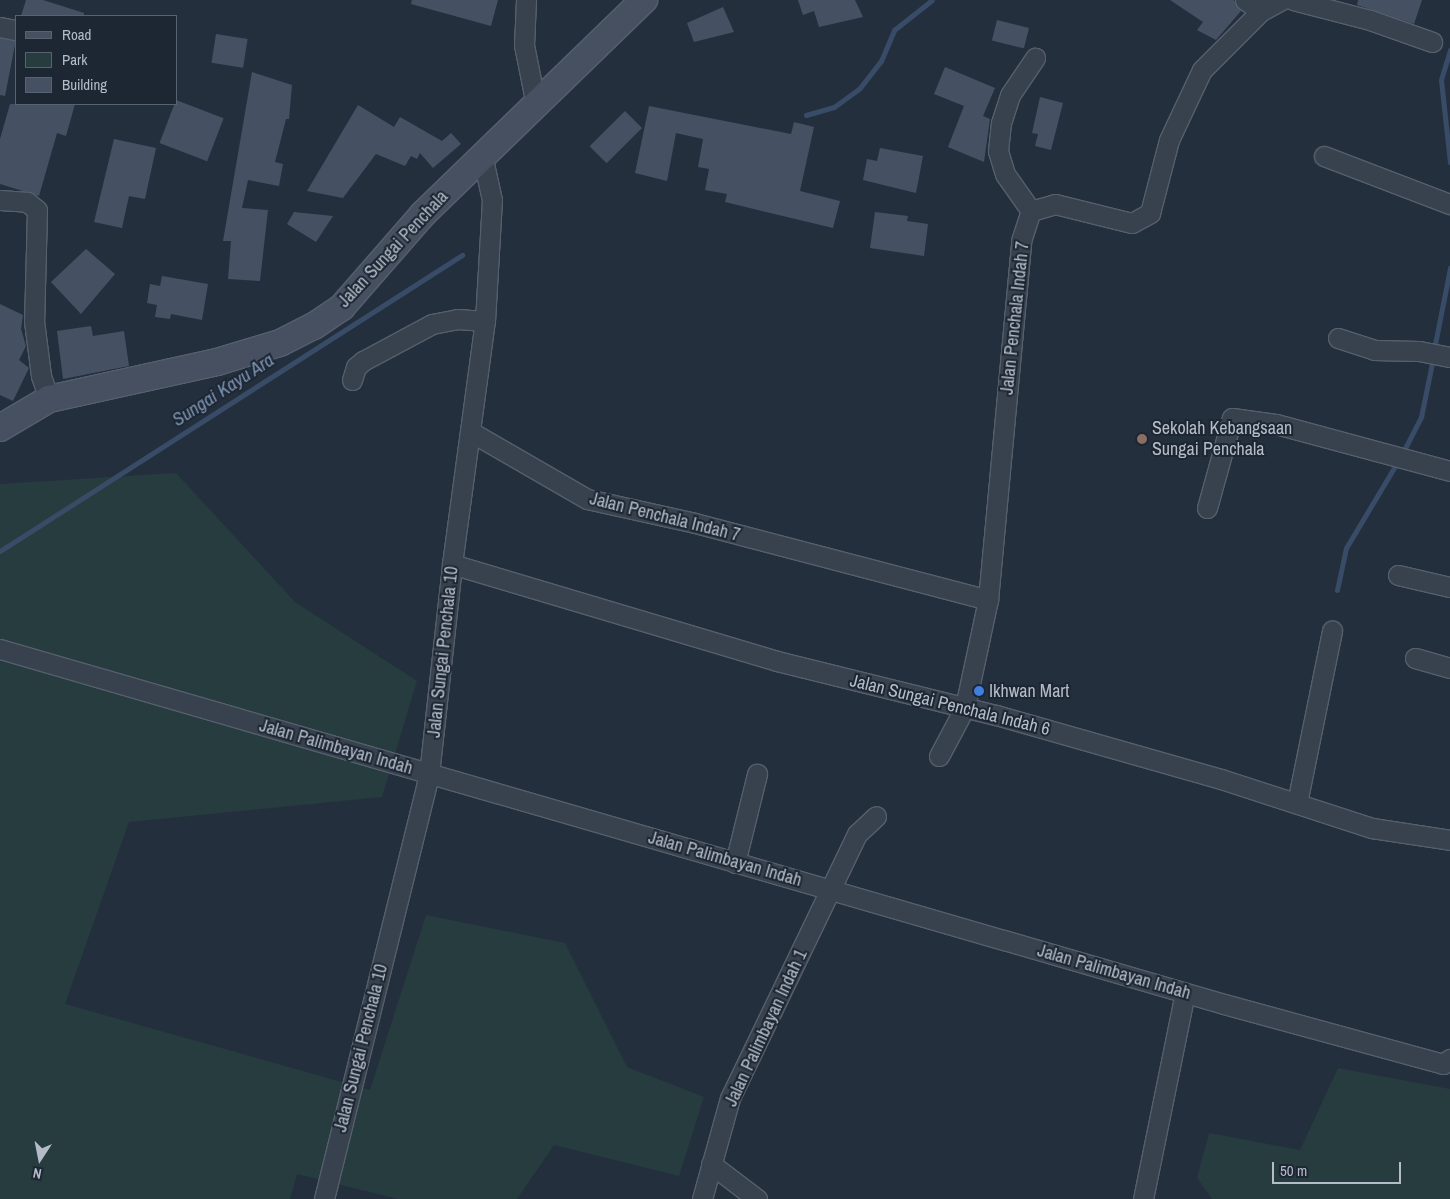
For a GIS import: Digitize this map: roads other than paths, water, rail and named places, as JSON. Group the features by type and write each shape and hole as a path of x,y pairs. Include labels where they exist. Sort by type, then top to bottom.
{"street":[{"path":"526,0 524,45 536,105"},
{"name":"Jalan Sungai Penchala","path":"0,428 49,399 217,362 280,343 314,326 342,307 423,214 644,0"},
{"path":"1035,58 1010,95 1001,123 998,151 1005,174 1031,210 1055,204 1132,223 1150,213 1170,140 1202,70 1253,5 1282,0"},
{"path":"1293,0 1370,20 1432,42"},
{"path":"0,27 15,30"},
{"name":"Jalan Sungai Penchala 10","path":"324,1199 430,774 452,564 485,321 492,200 482,155"},
{"path":"1324,156 1446,203"},
{"path":"0,200 27,202 37,210 34,321 41,376 49,399"},
{"name":"Jalan Penchala Indah 7","path":"939,756 965,707 988,600 1021,241 1031,210"},
{"path":"352,380 356,366 363,361 432,324 456,318 485,321"},
{"path":"1338,338 1374,350 1419,351 1450,357"},
{"path":"1207,508 1232,418 1276,424 1450,472"},
{"name":"Jalan Penchala Indah 7","path":"471,432 587,499 695,523 988,600"},
{"name":"Jalan Sungai Penchala Indah 6","path":"452,564 778,661 965,707 1297,803 1372,828 1450,840"},
{"path":"1398,575 1450,587"},
{"path":"1297,803 1332,630"},
{"name":"Jalan Palimbayan Indah","path":"0,649 1185,993 1442,1064 1450,1060"},
{"path":"1415,658 1450,668"},
{"path":"735,863 757,774"},
{"path":"831,889 858,834 876,816"},
{"name":"Jalan Palimbayan Indah 1","path":"702,1199 730,1098 831,889"},
{"path":"1143,1199 1185,993"},
{"path":"711,1164 757,1199"}],"waterway":[{"name":"Sungai Kayu Ara","path":"806,115 834,107 859,89 881,61 894,30 932,0"},
{"path":"1450,50 1441,80 1450,163"},
{"name":"Sungai Kayu Ara","path":"0,551 462,255"},
{"path":"1434,349 1450,268"},
{"path":"1402,454 1421,417 1433,358"},
{"path":"1337,590 1346,548 1398,461"}],"place":[{"name":"Sekolah Kebangsaan Sungai Penchala","path":"1142,439"},
{"name":"Ikhwan Mart","path":"979,691"}]}
